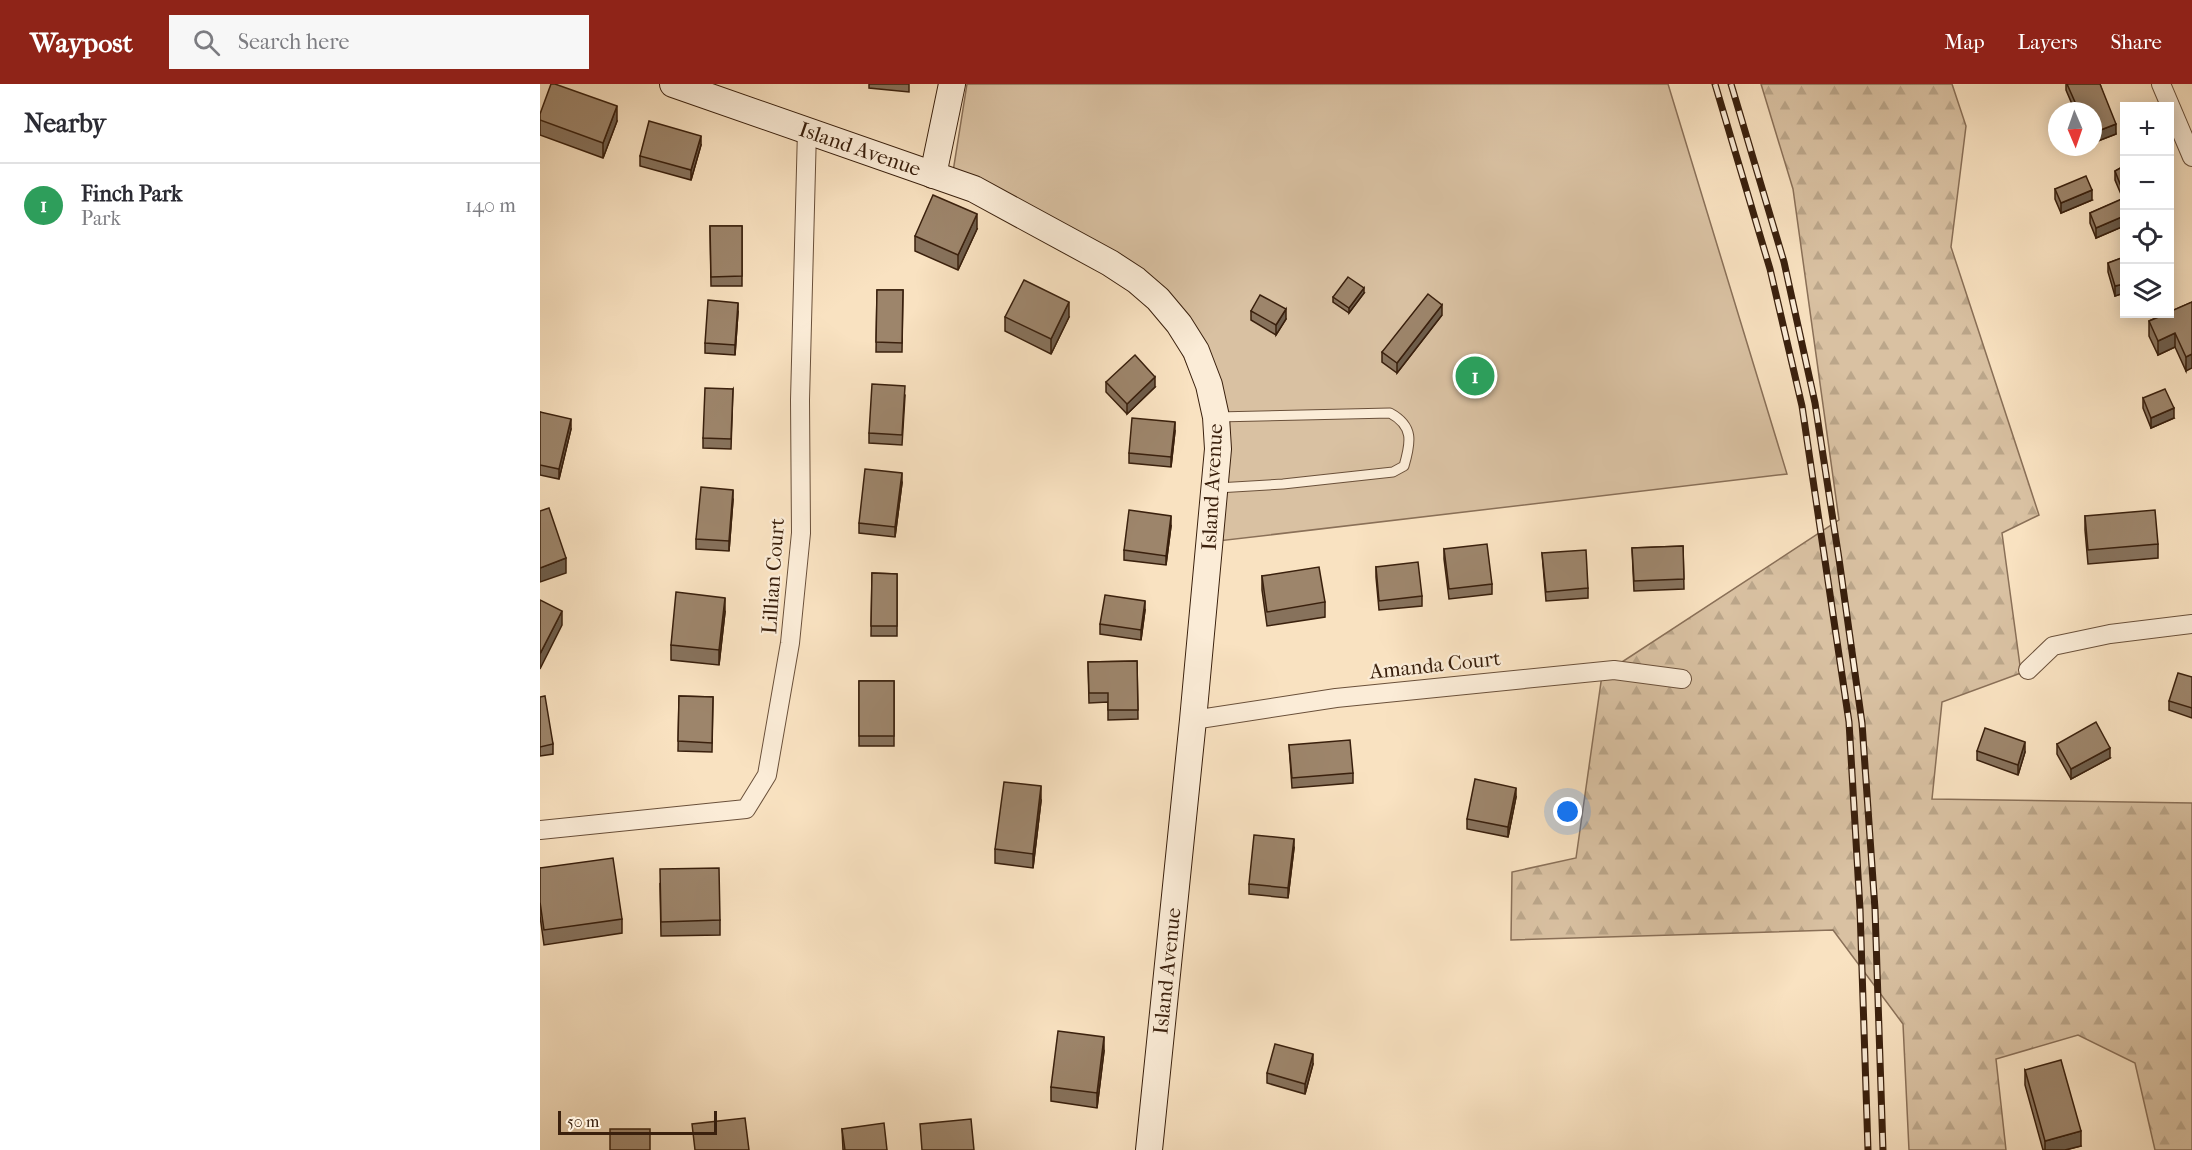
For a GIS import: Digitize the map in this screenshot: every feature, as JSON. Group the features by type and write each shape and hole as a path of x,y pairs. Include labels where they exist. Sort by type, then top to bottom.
{"street":[{"name":"Island Avenue","path":"673,84 974,189 1110,263 1136,280 1158,299 1179,324 1196,351 1209,385 1216,417 1218,449 1149,1150"},
{"path":"933,175 952,84"},
{"path":"2161,84 2192,157"},
{"name":"Lillian Court","path":"540,830 746,809 767,775 790,643 801,533 800,400 807,130"},
{"path":"2028,670 2053,646 2110,634 2192,624"},
{"name":"Amanda Court","path":"1193,720 1336,698 1614,670 1682,679"}],"lane":[{"path":"1214,488 1283,484 1393,472 1404,466 1409,448 1409,434 1402,420 1390,413 1216,417"}],"green space":[{"path":"967,84 1668,84 1787,474 1218,541 1220,441 1164,310 952,178"},
{"path":"1761,84 1952,84 1966,126 1951,247 2039,515 2002,533 2021,673 1942,702 1932,799 2192,803 2192,1150 2155,1150 2135,1063 2078,1035 1996,1059 2006,1150 1909,1150 1903,1024 1833,930 1511,940 1512,872 1576,858 1602,675 1839,520 1793,189"}],"building":[{"path":"551,84 617,106 603,143 540,120"},
{"path":"2067,84 2100,84 2116,124 2102,129 2102,102 2075,102"},
{"path":"649,121 701,136 691,170 640,156"},
{"path":"2120,168 2120,184 2115,171"},
{"path":"2086,176 2092,190 2061,203 2055,189"},
{"path":"933,195 977,214 958,255 915,236"},
{"path":"2120,200 2120,218 2096,228 2090,213"},
{"path":"710,226 742,226 742,276 711,277"},
{"path":"2120,258 2120,285 2115,286 2108,263"},
{"path":"1348,277 1364,288 1349,308 1333,297"},
{"path":"1024,280 1069,302 1051,339 1005,317"},
{"path":"877,290 903,290 902,343 876,342"},
{"path":"1428,294 1442,305 1397,363 1382,352"},
{"path":"1260,295 1286,309 1276,325 1251,311"},
{"path":"708,300 738,303 735,345 705,343"},
{"path":"2192,302 2192,354 2186,357 2175,333 2158,341 2149,321 2156,318 2174,318 2174,310"},
{"path":"1135,355 1155,377 1127,404 1106,382"},
{"path":"872,384 905,386 902,435 869,433"},
{"path":"705,388 733,389 731,439 703,438"},
{"path":"2165,389 2174,408 2151,418 2143,398"},
{"path":"540,412 571,419 559,469 540,465"},
{"path":"1132,418 1175,422 1171,457 1129,453"},
{"path":"865,469 902,473 895,527 859,523"},
{"path":"701,487 733,490 729,541 696,539"},
{"path":"549,508 566,558 540,568 540,511"},
{"path":"1129,510 1171,516 1166,556 1124,550"},
{"path":"2155,510 2158,544 2088,550 2085,516"},
{"path":"1487,544 1492,584 1449,589 1444,549"},
{"path":"1683,546 1684,579 1634,581 1632,548"},
{"path":"1586,550 1588,588 1546,592 1542,553"},
{"path":"1418,562 1422,596 1379,601 1376,567"},
{"path":"1319,567 1325,602 1267,612 1262,576"},
{"path":"872,573 897,574 897,626 871,626"},
{"path":"676,592 725,598 719,650 671,645"},
{"path":"1105,595 1145,601 1141,630 1100,624"},
{"path":"540,600 562,611 540,654"},
{"path":"1137,661 1138,710 1108,710 1108,693 1089,693 1088,662"},
{"path":"2178,673 2192,677 2192,708 2169,701"},
{"path":"859,681 894,681 894,736 859,736"},
{"path":"545,696 553,744 540,747 540,697"},
{"path":"679,696 713,697 712,743 678,741"},
{"path":"2096,722 2110,748 2071,769 2057,744"},
{"path":"1985,728 2025,742 2018,765 1977,751"},
{"path":"1350,740 1353,773 1292,778 1289,745"},
{"path":"1475,779 1516,788 1508,827 1467,819"},
{"path":"1004,782 1041,786 1033,854 995,849"},
{"path":"1254,835 1294,839 1288,888 1249,884"},
{"path":"613,858 622,919 544,930 540,902 540,868"},
{"path":"719,868 720,920 661,922 660,869"},
{"path":"1058,1031 1104,1037 1097,1093 1051,1087"},
{"path":"1275,1044 1313,1054 1305,1084 1267,1073"},
{"path":"2061,1060 2081,1131 2045,1141 2025,1070"},
{"path":"745,1118 749,1150 695,1150 692,1124"},
{"path":"971,1119 974,1150 922,1150 920,1124"},
{"path":"884,1123 887,1150 845,1150 842,1129"},
{"path":"610,1129 650,1129 650,1150 610,1150"}],"railway":[{"path":"1715,84 1770,269 1802,406 1849,722 1860,909 1868,1150"},
{"path":"1731,84 1784,262 1815,403 1839,559 1862,723 1875,909 1883,1150"}],"place":[{"name":"Finch Park","path":"1475,376"}]}
